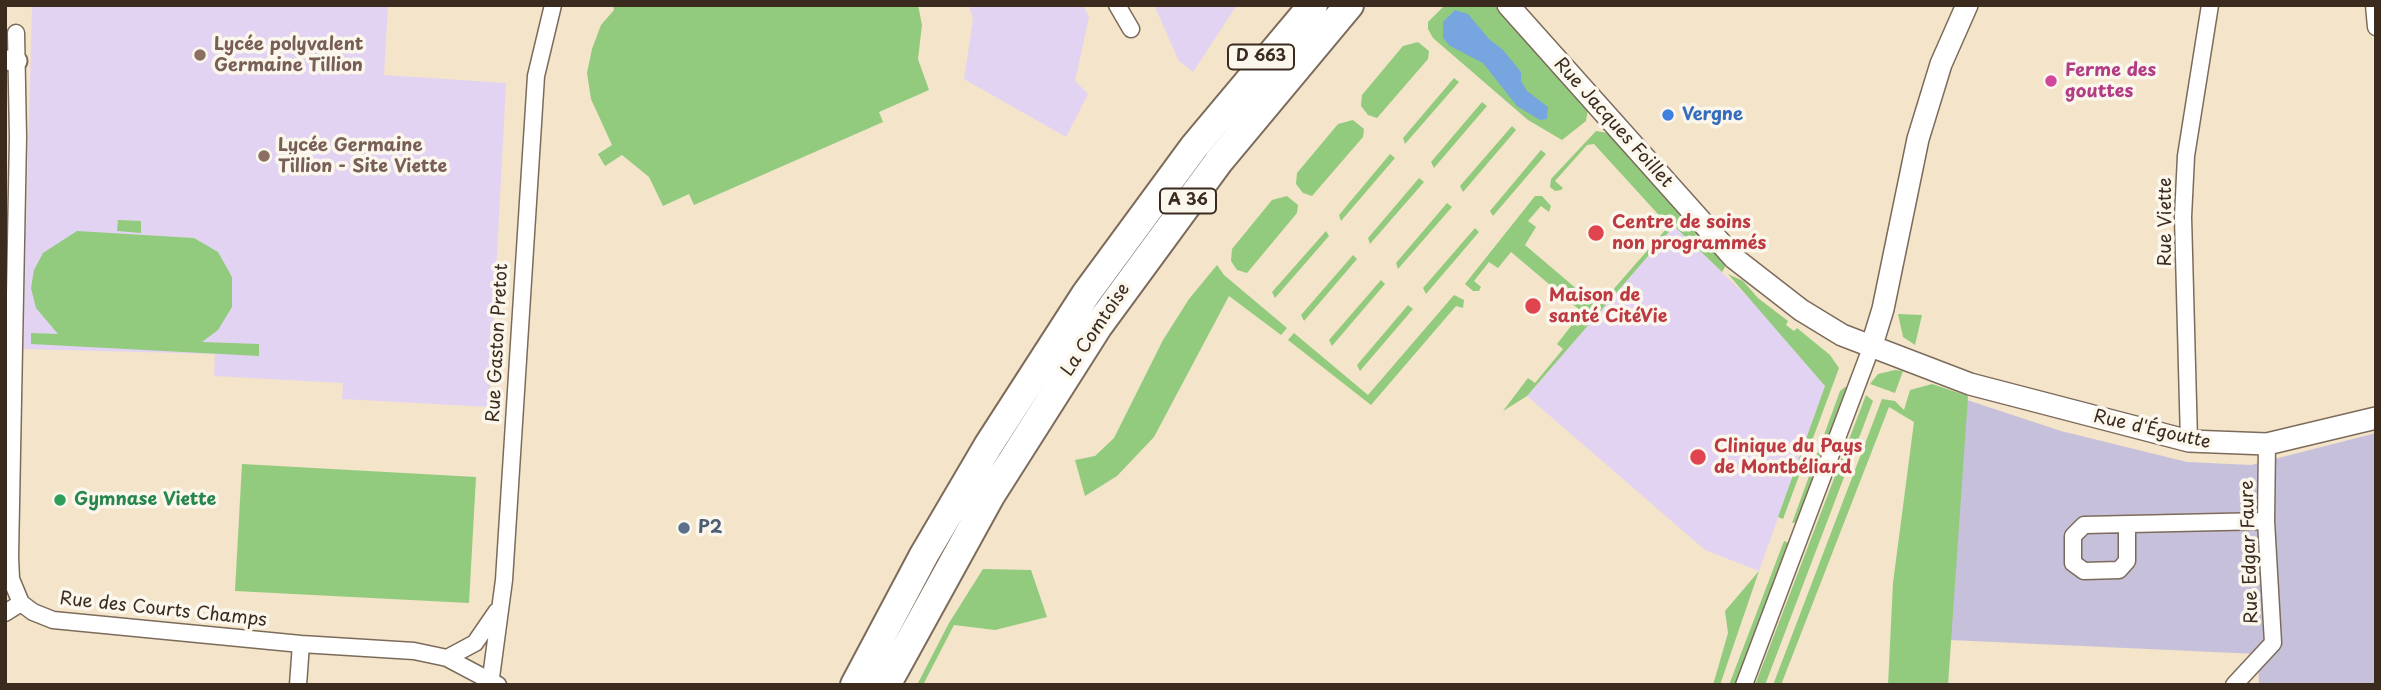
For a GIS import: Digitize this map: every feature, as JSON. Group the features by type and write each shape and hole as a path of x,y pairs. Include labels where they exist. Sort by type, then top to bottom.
{"highway":[{"name":"D 663","path":"1224,109 1298,5"},
{"name":"La Comtoise","path":"855,685 937,532 1043,359 1129,234 1224,109 1313,5"},
{"name":"La Comtoise","path":"886,685 997,485 1098,326 1226,152 1349,5"}],"main road":[{"name":"Rue Jacques Foillet","path":"1508,5 1734,258 1801,310 1842,335 1970,384"},
{"path":"1871,348 1883,309 1918,139 1941,64 1967,5"},
{"name":"Rue d'Égoutte","path":"1970,384 2189,442 2267,444 2376,418"}],"street":[{"name":"Rue Gaston Pretot","path":"493,683 503,599 536,76 553,5"},
{"path":"1117,5 1131,29"},
{"name":"Rue Viette","path":"2189,442 2183,217 2186,156 2210,5"},
{"path":"2374,5 2376,27"},
{"path":"5,613 21,603 10,579 11,60 16,33"},
{"path":"1744,685 1871,348"},
{"name":"Rue Edgar Faure","path":"2234,685 2273,643 2266,521 2267,444"},
{"path":"2127,525 2266,521"},
{"path":"447,658 475,643 494,618 503,599"},
{"name":"Rue des Courts Champs","path":"21,603 33,612 53,620 301,644 396,649 447,658 493,683"},
{"path":"298,685 301,644"}],"shaded area":[{"name":"Lycée Germaine Tillion - Site Viette","path":"32,5 431,5 388,6 384,75 506,83 489,407 342,399 343,383 214,376 215,354 23,349"},
{"path":"969,5 1083,5 1089,17 1075,81 1088,94 1066,137 964,79 973,20"},
{"path":"1154,5 1237,5 1193,72 1179,61"},
{"name":"Clinique du Pays de Montbéliard","path":"1674,226 1758,307 1825,386 1759,571 1705,550 1527,396"},
{"path":"1967,400 2061,431 2187,462 2251,465 2376,433 2376,685 2259,685 2258,654 1950,640"}],"green space":[{"path":"613,5 918,5 922,25 918,59 929,90 879,112 883,122 694,205 689,194 663,206 649,177 622,155 605,166 598,154 612,145 591,99 587,73 601,25 614,10"},
{"path":"1445,5 1494,5 1588,109 1586,121 1562,140 1528,120 1433,38 1428,22"},
{"path":"1418,42 1429,51 1428,59 1377,118 1368,115 1361,106 1362,95 1403,46"},
{"path":"1454,78 1459,82 1405,144 1403,138"},
{"path":"1482,102 1487,106 1434,168 1431,162"},
{"path":"1353,120 1364,129 1363,137 1312,196 1303,193 1296,184 1297,173 1338,124"},
{"path":"1512,126 1516,130 1463,192 1460,186"},
{"path":"1596,131 1608,133 1725,267 1722,272 1674,226 1527,396 1503,411 1528,378 1535,383 1563,349 1557,344 1582,312 1511,252 1498,268 1489,262 1474,281 1481,287 1479,291 1473,291 1465,284 1535,196 1542,196 1551,206 1549,212 1541,206 1528,221 1536,227 1525,245 1598,307 1667,228 1667,224 1594,144 1587,145 1555,181 1563,188 1561,190 1555,191 1550,187 1551,179"},
{"path":"1541,150 1546,154 1493,216 1490,211"},
{"path":"1390,154 1395,158 1341,221 1339,215"},
{"path":"1419,178 1424,182 1370,244 1368,238"},
{"path":"1287,196 1298,205 1297,213 1247,273 1237,270 1231,261 1232,249 1272,200"},
{"path":"1447,203 1452,207 1398,269 1396,263"},
{"path":"118,220 141,221 141,233 117,231"},
{"path":"1475,228 1479,232 1426,294 1423,288"},
{"path":"77,231 194,238 218,252 232,277 232,307 218,330 202,342 259,344 259,356 31,344 31,333 58,334 36,308 31,288 34,270 43,253"},
{"path":"1326,231 1329,236 1275,298 1272,292"},
{"path":"1353,255 1357,259 1304,321 1301,315"},
{"path":"1217,265 1224,275 1287,328 1281,335 1229,296 1154,437 1117,476 1085,496 1075,460 1095,456 1114,438 1163,340 1189,299"},
{"path":"1728,274 1743,281 1758,298 1788,321 1786,325 1794,331 1797,328 1830,355 1839,368 1783,519 1778,517 1825,386"},
{"path":"1381,280 1385,284 1332,346 1329,340"},
{"path":"1454,295 1464,300 1463,308 1456,306 1371,405 1288,340 1294,333 1368,395"},
{"path":"1408,305 1413,309 1360,371 1357,365"},
{"path":"1898,314 1922,315 1915,345 1903,337"},
{"path":"1903,371 1895,393 1870,384 1878,374"},
{"path":"1932,384 1968,396 1948,685 1888,685 1893,583 1914,422 1889,407 1781,685 1773,685 1882,399 1895,401 1904,410 1910,390"},
{"path":"1845,387 1851,389 1800,522 1792,523 1840,391"},
{"path":"1866,395 1873,401 1765,685 1755,685"},
{"path":"242,464 476,477 469,603 235,591"},
{"path":"1784,541 1791,544 1739,685 1729,685"},
{"path":"983,569 1031,570 1047,617 995,630 954,625 923,685 917,685 949,623"},
{"path":"1759,571 1720,685 1713,685 1728,633 1725,611"}],"water":[{"path":"1455,10 1468,14 1489,39 1503,50 1521,72 1521,81 1527,91 1548,107 1547,119 1540,120 1517,106 1483,63 1450,46 1443,38 1443,22"}],"place":[{"name":"Lycée polyvalent Germaine Tillion","path":"200,55"},
{"name":"Ferme des gouttes","path":"2051,81"},
{"name":"Vergne","path":"1668,115"},
{"name":"Lycée Germaine Tillion - Site Viette","path":"264,156"},
{"name":"Centre de soins non programmés","path":"1596,233"},
{"name":"Maison de santé CitéVie","path":"1533,306"},
{"name":"Clinique du Pays de Montbéliard","path":"1698,457"},
{"name":"Gymnase Viette","path":"60,500"},
{"name":"P2","path":"684,528"}]}
